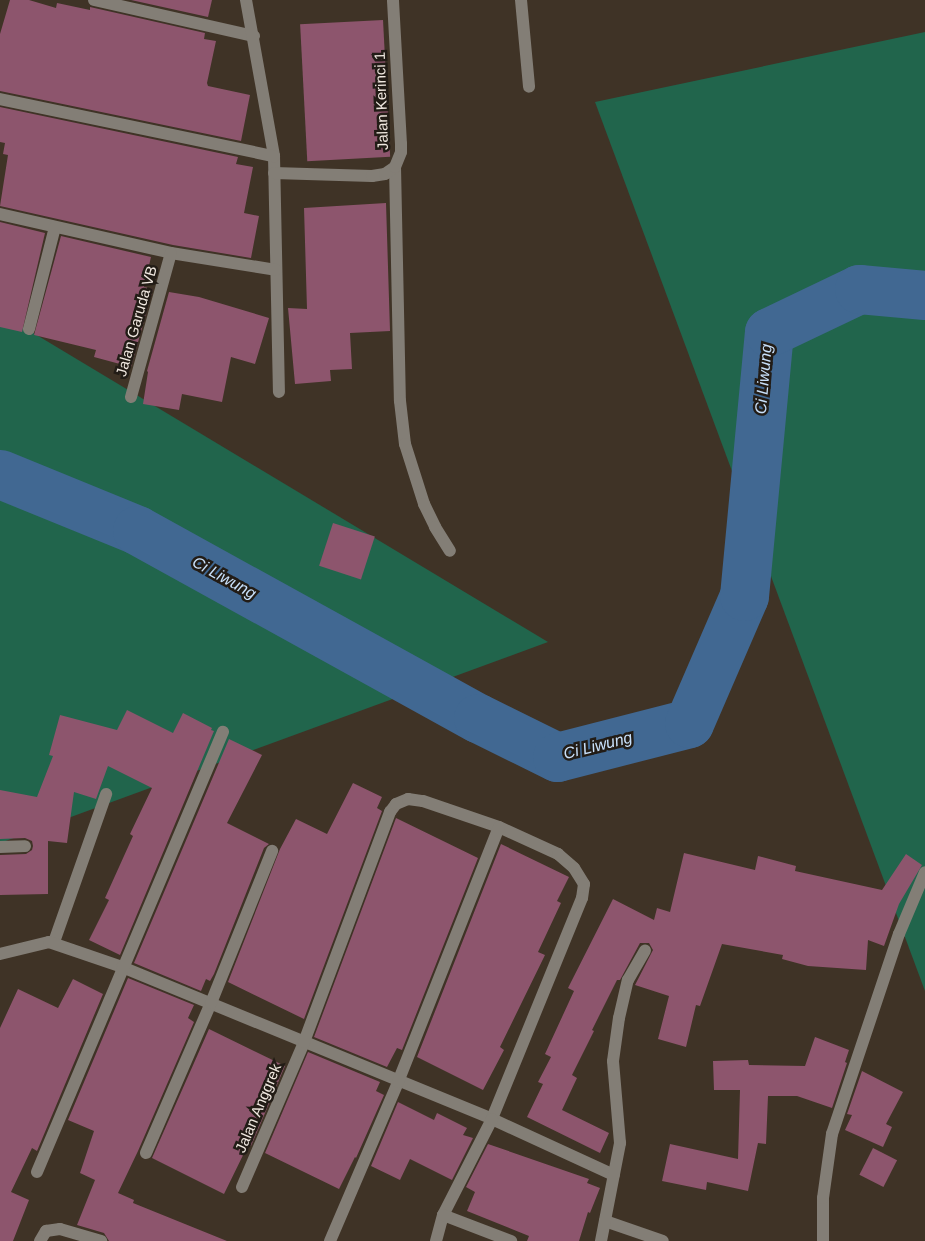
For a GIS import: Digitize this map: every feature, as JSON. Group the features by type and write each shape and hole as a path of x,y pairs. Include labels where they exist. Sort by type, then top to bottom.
{"street":[{"path":"94,0 254,36"},
{"path":"246,0 254,36 274,156 279,392"},
{"name":"Jalan Kerinci 1","path":"274,172 372,176 385,174 396,167 401,152 401,144 393,0"},
{"path":"521,0 529,87"},
{"path":"0,99 274,156"},
{"path":"396,167 400,401 405,444 424,504 435,527 450,551"},
{"path":"0,214 171,253 276,270"},
{"path":"28,329 55,227"},
{"name":"Jalan Garuda VB","path":"131,397 171,253"},
{"path":"37,1172 122,967 223,732"},
{"path":"54,942 106,794"},
{"name":"Jalan Anggrek","path":"242,1187 304,1042 390,812 396,804 408,800 423,801 498,827"},
{"path":"330,1241 398,1082 498,827 558,854 574,868 584,884 582,898 492,1119 443,1215 436,1241"},
{"path":"0,847 26,846"},
{"path":"146,1153 211,1003 272,851"},
{"path":"822,1241 823,1198 832,1134 899,934 925,872"},
{"path":"0,954 44,942 54,942 122,967 492,1119 614,1175"},
{"path":"601,1241 620,1143 613,1061 628,980 644,950"},
{"path":"443,1215 511,1241"},
{"path":"605,1221 662,1241"},
{"path":"40,1241 46,1231 60,1229 101,1241"}],"green space":[{"path":"925,32 925,991 595,102"},
{"path":"0,313 548,642 0,843"}],"building":[{"path":"10,0 29,0 56,8 57,3 90,10 90,7 205,33 204,39 216,41 207,83 208,86 250,95 241,141 0,91 0,34"},
{"path":"131,0 212,0 208,17"},
{"path":"383,20 390,157 307,161 300,24"},
{"path":"0,107 238,157 236,164 253,167 244,213 259,216 251,258 173,245 0,206 8,155 3,154 5,143 0,142"},
{"path":"386,203 390,331 350,333 352,369 330,370 331,381 295,384 288,308 307,309 304,208"},
{"path":"0,222 45,233 22,332 0,327"},
{"path":"61,236 151,257 144,287 153,289 131,367 94,357 96,350 34,335"},
{"path":"169,292 199,297 269,318 255,364 231,357 222,402 182,394 179,410 143,404 147,371"},
{"path":"333,523 375,537 361,579 319,566"},
{"path":"127,710 173,733 183,713 212,728 211,730 214,731 120,955 89,940 109,900 105,898 133,836 130,834 152,788 108,766 96,799 74,792 67,843 48,841 48,894 0,895 0,855 26,854 32,850 33,846 32,841 25,838 0,839 0,790 37,797 53,756 49,755 60,715 117,730"},
{"path":"229,739 262,755 227,823 269,844 264,848 214,974 210,981 206,979 201,991 134,963"},
{"path":"353,783 382,797 377,808 382,811 304,1019 228,982 280,849 296,819 327,834"},
{"path":"396,818 478,858 402,1050 397,1048 387,1067 314,1037"},
{"path":"501,844 569,877 557,901 561,903 538,952 545,955 500,1047 504,1050 483,1090 417,1057"},
{"path":"684,853 755,870 758,856 796,866 795,871 882,890 906,854 922,865 899,904 884,946 868,940 866,970 808,966 782,959 783,955 722,944 700,1006 696,1005 686,1047 658,1039 669,996 635,985 653,950 649,943 640,943 620,980 617,980 592,1030 594,1031 572,1075 577,1078 562,1110 609,1133 600,1153 527,1117 543,1084 538,1082 551,1057 545,1054 574,991 568,988 613,899 654,920 657,908 670,912"},
{"path":"128,978 194,1005 188,1018 194,1022 118,1193 134,1200 133,1203 227,1241 109,1241 104,1233 77,1225 95,1180 80,1173 94,1131 68,1120"},
{"path":"73,979 103,994 37,1151 32,1148 11,1192 29,1200 13,1241 0,1241 0,1028 18,989 58,1008"},
{"path":"209,1029 285,1066 251,1146 248,1145 224,1194 152,1158"},
{"path":"815,1037 849,1050 845,1062 847,1063 832,1108 797,1096 768,1096 766,1144 758,1143 748,1191 707,1182 706,1190 662,1181 670,1144 738,1159 740,1090 714,1090 713,1061 748,1060 749,1065 805,1066"},
{"path":"308,1052 380,1082 376,1091 384,1095 356,1158 339,1189 265,1153"},
{"path":"862,1071 903,1092 886,1124 892,1127 883,1147 845,1130 852,1115 847,1114"},
{"path":"398,1102 434,1120 437,1113 467,1128 463,1135 473,1138 452,1180 410,1159 400,1180 371,1166"},
{"path":"488,1144 589,1179 587,1183 600,1188 590,1213 588,1212 579,1241 527,1241 529,1236 467,1211 475,1192 466,1187"},
{"path":"873,1148 897,1160 883,1187 859,1175"}],"waterway":[{"name":"Ci Liwung","path":"0,474 137,530 478,718 557,757 689,723 744,596 769,332 859,289 925,295"}]}
